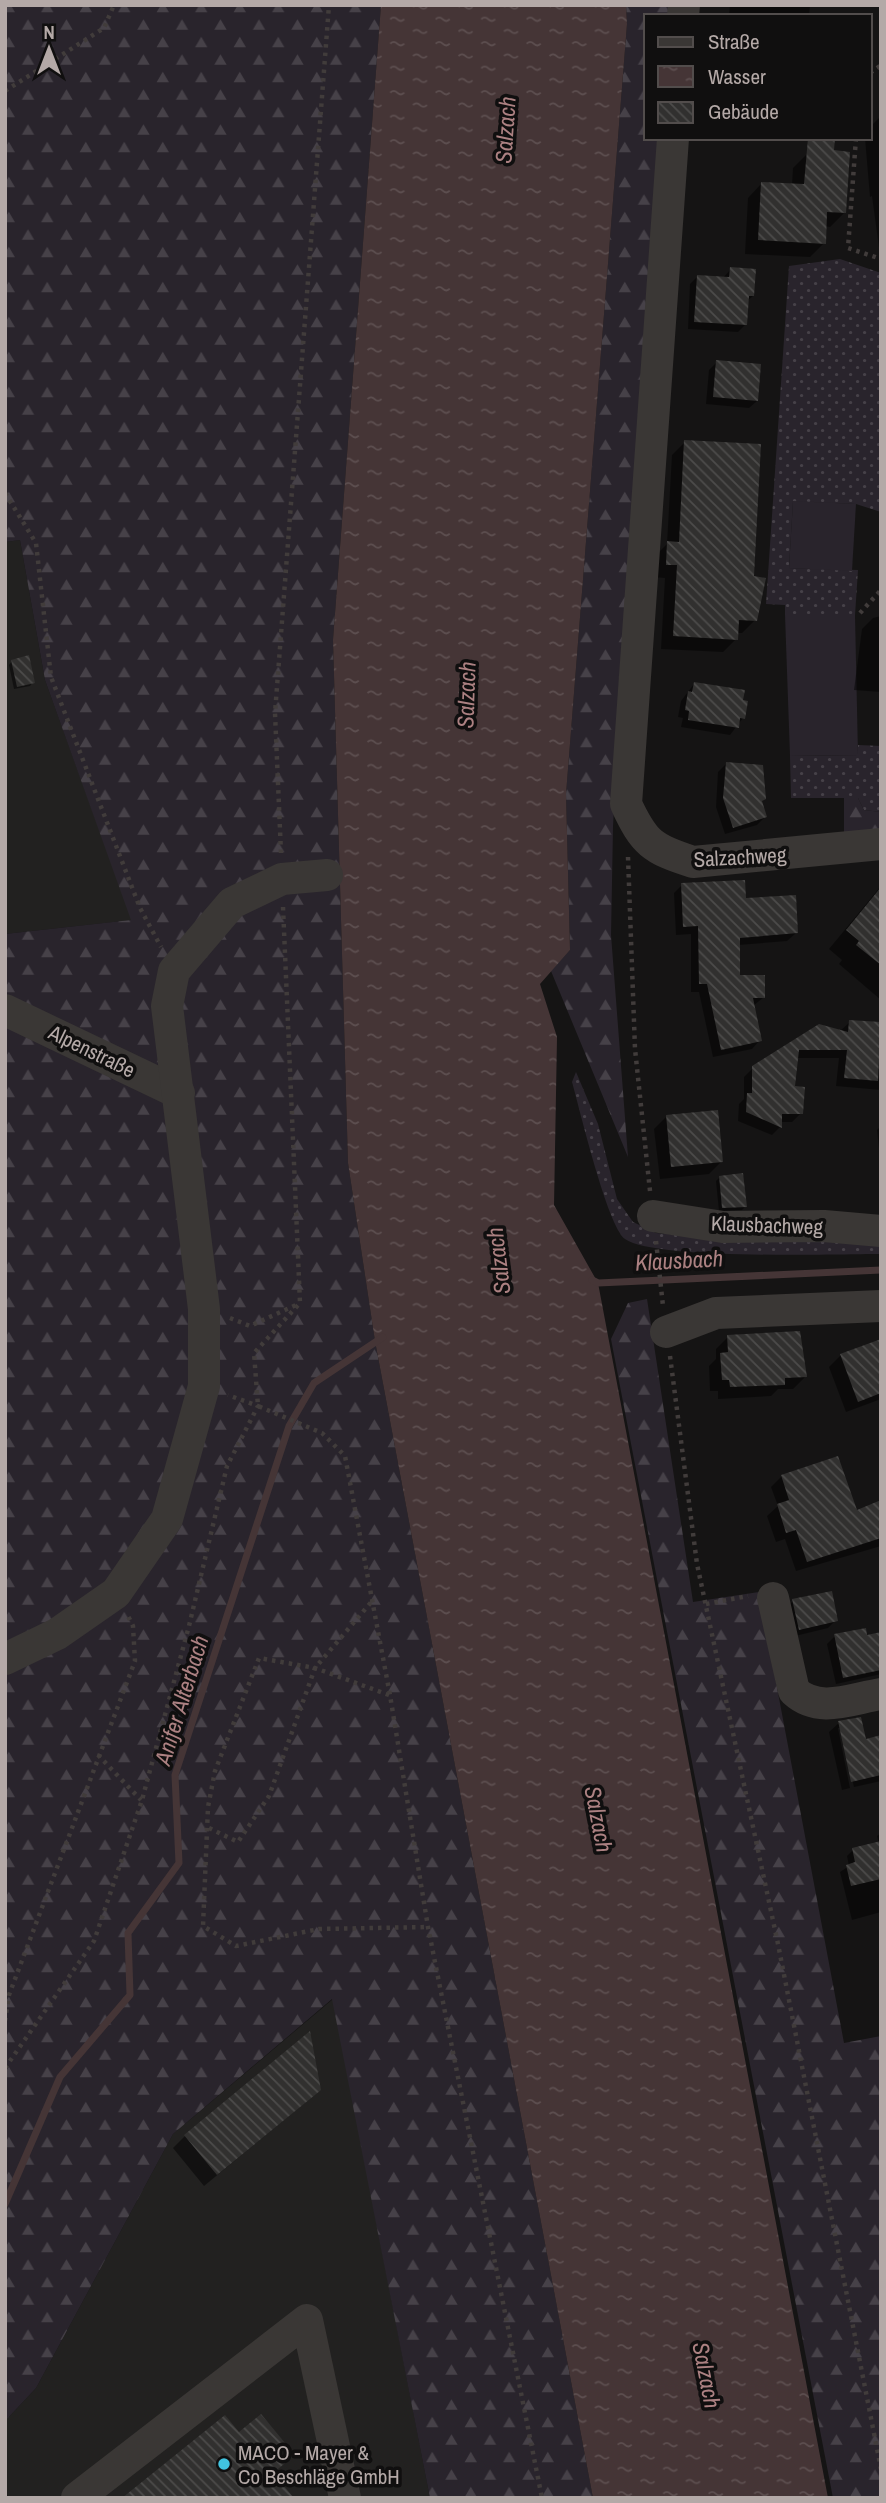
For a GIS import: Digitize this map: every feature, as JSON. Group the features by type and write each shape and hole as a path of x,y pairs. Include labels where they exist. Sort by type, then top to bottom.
{"street":[{"name":"Salzachweg","path":"673,140 626,804 639,834 663,852 692,862 881,845"},
{"path":"5,1659 57,1634 116,1593 167,1519 204,1386 204,1309 167,1006 174,971 232,903 303,877"},
{"name":"Alpenstraße","path":"5,1010 179,1093"},
{"name":"Klausbachweg","path":"653,1216 723,1227 824,1226 881,1231"},
{"path":"666,1332 716,1313 881,1306"},
{"path":"773,1598 794,1691 804,1701 816,1704 881,1695"},
{"path":"77,2498 307,2320 345,2498"}],"path":[{"path":"5,91 104,28 114,5"},
{"path":"5,2068 94,1941 142,1800 190,1626 227,1466 258,1406 254,1353 300,1303 303,877 275,713 329,5"},
{"path":"856,140 848,248 881,260"},
{"path":"5,493 36,543 51,677 140,908 174,971"},
{"path":"860,614 881,590"},
{"path":"628,846 635,1049 666,1332 697,1564 778,1944 881,2469"},
{"path":"204,1309 250,1326 300,1303"},
{"path":"258,1406 322,1433 345,1455 390,1695 428,1927 542,2498"},
{"path":"5,2002 135,1661 133,1626 116,1593"},
{"path":"706,1604 753,1596 773,1598"},
{"path":"209,1828 238,1842 269,1796 315,1668 373,1600"},
{"path":"390,1695 315,1668 259,1658 215,1771 208,1807 204,1926 236,1946 319,1929 428,1927"},
{"path":"98,1755 142,1800"},
{"path":"5,2021 9,1995"}],"shaded area":[{"path":"20,540 45,680 132,920 5,934 5,542"},
{"path":"333,1999 430,2498 5,2498 5,2421 36,2388 173,2134"}],"green space":[{"path":"5,5 381,5 333,640 348,1163 375,1341 593,2498 430,2498 332,1999 173,2134 36,2388 5,2421 5,934 131,920 45,680 20,540 5,542"},
{"path":"626,5 673,5 671,14 644,14 644,140 661,140 624,624 613,826 611,935 628,1157 551,971 570,950 566,794 627,24"},
{"path":"840,259 881,273 881,512 856,504 793,502 789,568 858,570 855,615 785,615 785,605 766,604 789,266"},
{"path":"793,501 856,504 852,571 789,568"},
{"path":"785,615 855,615 858,755 790,756"},
{"path":"858,745 881,746 881,812 864,810 858,798 791,798 790,756 858,755"},
{"path":"844,797 858,798 864,810 881,812 881,832 844,835"},
{"path":"576,1072 598,1124 617,1199 633,1222 656,1233 722,1239 881,1238 881,1254 707,1253 642,1246 625,1239 610,1212 595,1166 572,1082"},
{"path":"647,1299 693,1602 759,1592 844,2043 881,2036 881,2498 833,2498 611,1339 628,1303"}],"water":[{"name":"Salzach","path":"381,5 626,5 627,24 566,794 570,950 540,984 557,1037 554,1205 598,1283 828,2498 593,2498 375,1341 348,1163 333,640"}],"building":[{"path":"808,140 835,140 834,150 850,152 846,213 827,212 826,244 758,240 761,182 804,184"},
{"path":"730,267 756,269 754,296 749,296 747,325 694,322 697,275 729,277"},
{"path":"716,360 761,364 758,401 713,397"},
{"path":"684,440 761,444 754,576 766,578 757,621 739,620 738,640 673,636 677,565 666,565 667,541 679,542"},
{"path":"29,655 35,683 17,687 11,660"},
{"path":"694,682 745,690 743,700 748,701 745,719 740,718 739,728 688,720 689,711 685,710 688,691 692,692"},
{"path":"726,762 763,765 766,799 762,801 767,817 733,828 723,798"},
{"path":"745,880 746,898 796,895 798,933 740,938 740,975 765,975 765,998 753,998 762,1041 721,1050 707,984 699,984 698,926 683,927 681,883"},
{"path":"881,887 881,965 856,945 859,941 846,930"},
{"path":"849,1020 881,1022 878,1081 844,1078 847,1050 799,1050 795,1086 805,1087 803,1114 782,1114 782,1128 746,1112 747,1093 752,1093 752,1066 819,1024 848,1032"},
{"path":"718,1110 723,1162 671,1167 666,1115"},
{"path":"743,1173 747,1207 722,1208 719,1176"},
{"path":"800,1331 807,1377 785,1378 785,1385 730,1387 729,1380 722,1380 720,1353 728,1352 727,1335"},
{"path":"881,1339 881,1393 858,1402 840,1354"},
{"path":"838,1456 857,1510 881,1500 881,1538 807,1562 796,1530 786,1533 777,1504 789,1500 781,1475"},
{"path":"832,1591 838,1621 799,1630 792,1599"},
{"path":"866,1628 867,1635 881,1632 881,1670 843,1678 834,1634"},
{"path":"861,1717 866,1739 881,1735 881,1775 851,1782 838,1721"},
{"path":"881,1841 881,1879 851,1886 846,1865 855,1862 852,1848"},
{"path":"310,2031 321,2090 217,2175 184,2135"},
{"name":"MACO - Mayer & Co Beschläge GmbH","path":"261,2414 295,2455 273,2473 294,2498 122,2498 225,2415 239,2432"}],"waterway":[{"name":"Klausbach","path":"592,1280 598,1283 881,1270"},
{"name":"Anifer Alterbach","path":"5,2204 60,2077 130,1995 128,1933 179,1863 175,1775 289,1426 314,1383 383,1337"}],"place":[{"name":"MACO - Mayer & Co Beschläge GmbH","path":"224,2464"}]}
